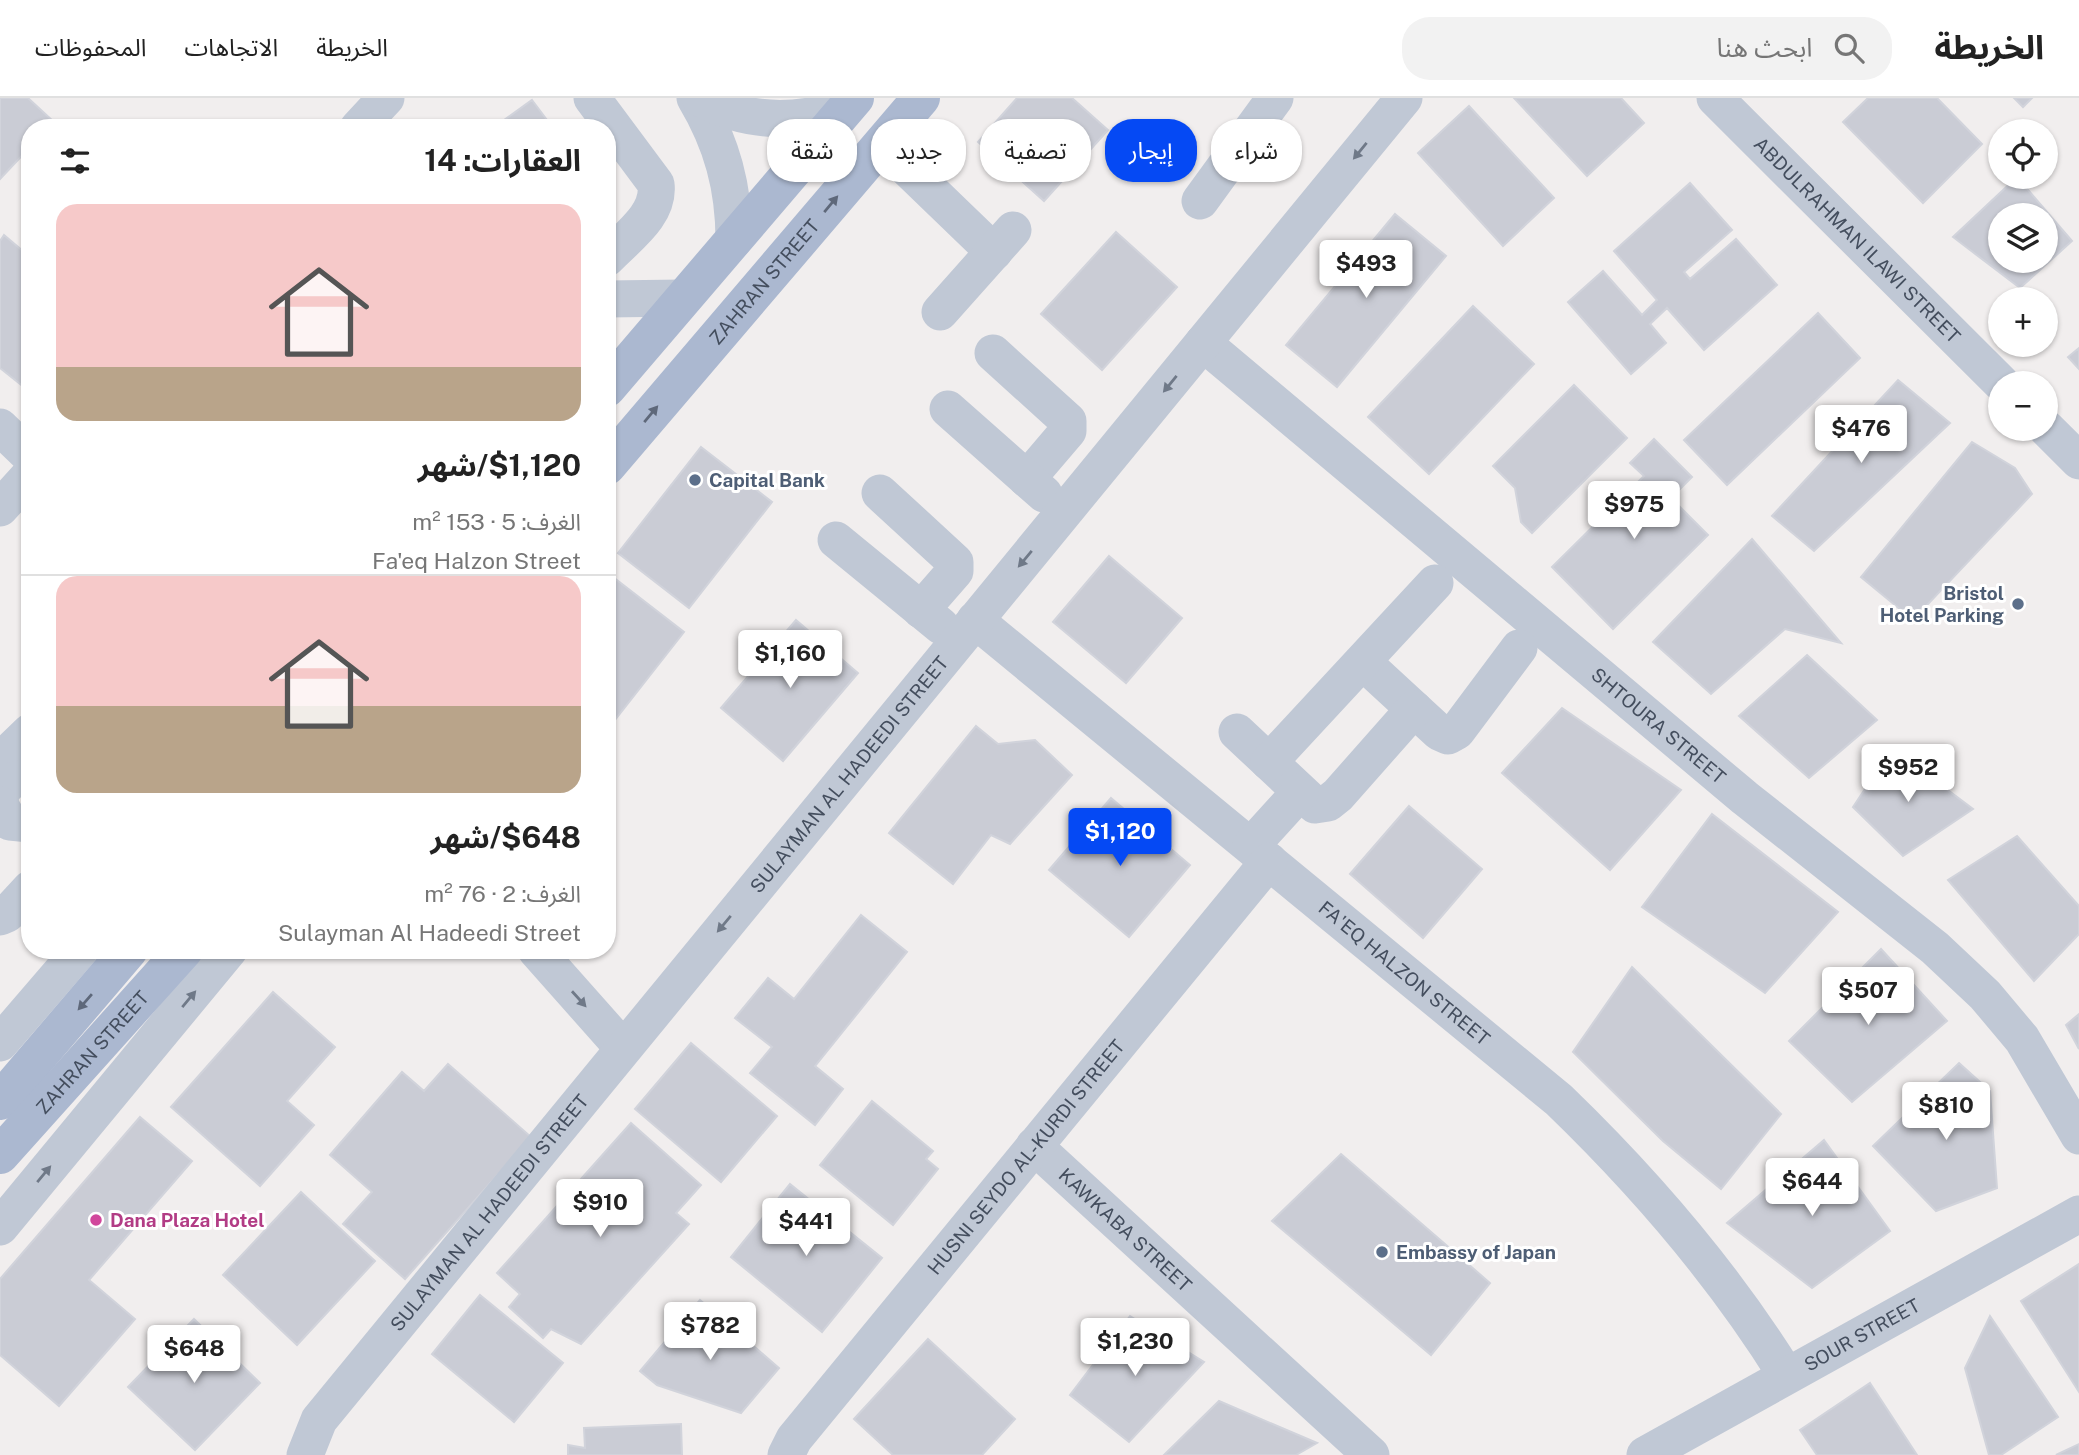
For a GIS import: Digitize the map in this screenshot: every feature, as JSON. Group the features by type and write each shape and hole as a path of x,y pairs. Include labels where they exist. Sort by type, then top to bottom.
{"main road":[{"name":"ZAHRAN STREET","path":"903,119 921,98"},
{"path":"616,377 851,102"},
{"name":"ZAHRAN STREET","path":"616,455 871,157"},
{"name":"ZAHRAN STREET","path":"0,1101 121,959"},
{"name":"ZAHRAN STREET","path":"0,1155 176,959"}],"street":[{"path":"366,119 386,98"},
{"path":"592,98 608,119"},
{"path":"695,98 725,163 734,214 734,240"},
{"path":"700,98 742,115 769,120 809,117 851,102"},
{"path":"1200,201 1275,98"},
{"name":"SULAYMAN AL HADEEDI STREET","path":"305,1455 319,1420 622,1047 1404,98"},
{"name":"ABDULRAHMAN ILAWI STREET","path":"1715,98 1989,371"},
{"path":"616,130 656,184 657,195 648,215 616,249"},
{"path":"929,182 1003,241 940,312"},
{"path":"616,299 683,299"},
{"name":"SHTOURA STREET","path":"1203,343 1745,798 1935,948 1985,995 2022,1038 2079,1136"},
{"path":"993,353 1068,421 1068,431 1027,479"},
{"path":"948,409 1065,511"},
{"path":"0,427 21,447"},
{"path":"2058,440 2079,461"},
{"path":"0,508 21,485"},
{"path":"880,494 955,562 954,571 921,610"},
{"name":"FA'EQ HALZON STREET","path":"836,540 921,610 967,630 1260,854 1505,1052 1611,1150 1705,1257 1748,1315 1786,1375"},
{"path":"1269,762 1435,583"},
{"path":"1363,662 1442,734 1453,734 1519,648"},
{"path":"1237,732 1315,805 1328,803 1413,709"},
{"path":"21,752 6,784 10,821 21,823"},
{"name":"HUSNI SEYDO AL-KURDI STREET","path":"786,1455 794,1439 1034,1146 1260,854 1300,792"},
{"path":"0,917 7,914 21,899"},
{"path":"0,1043 72,959"},
{"path":"0,1227 222,959"},
{"path":"544,959 622,1047"},
{"name":"KAWKABA STREET","path":"1034,1146 1371,1455"},
{"name":"SOUR STREET","path":"1645,1455 2079,1214"}],"building":[{"path":"0,98 28,98 51,119 21,119 21,157 0,179"},
{"path":"1017,98 1072,98 1105,127 1105,133 1091,149 1091,119 998,119"},
{"path":"1514,98 1621,98 1644,123 1587,176"},
{"path":"1868,98 1937,98 1982,144 1923,203 1843,122"},
{"path":"2014,98 2032,98 2023,107"},
{"path":"532,100 546,119 506,119"},
{"path":"1469,106 1554,198 1503,246 1418,153"},
{"path":"1023,182 1061,182 1044,201"},
{"path":"1690,183 1732,230 1684,272 1690,279 1736,239 1777,285 1704,350 1667,308 1650,324 1666,343 1631,374 1568,302 1603,271 1642,315 1657,300 1614,251"},
{"path":"2004,189 2027,189 2039,203 1989,203"},
{"path":"1988,204 1988,264 1953,237"},
{"path":"1395,214 1446,256 1337,387 1286,345"},
{"path":"2058,225 2072,241 2058,254"},
{"path":"1116,232 1177,287 1102,370 1041,314"},
{"path":"4,235 21,249 21,385 0,368 0,241"},
{"path":"2000,273 2037,273 2019,287"},
{"path":"1473,306 1534,364 1429,474 1368,417"},
{"path":"1818,313 1860,358 1727,485 1684,440"},
{"path":"2079,348 2079,369 2068,357"},
{"path":"1898,380 1950,423 1814,551 1772,516"},
{"path":"1574,385 1627,438 1532,533 1521,522 1515,488 1493,466"},
{"path":"1654,439 1692,477 1671,498 1708,535 1613,629 1552,567 1644,476 1630,463"},
{"path":"1972,442 2015,468 2032,494 1913,620 1861,577"},
{"path":"701,447 772,502 689,608 618,553"},
{"path":"1752,539 1841,643 1785,629 1711,694 1653,642"},
{"path":"1109,556 1182,618 1126,683 1053,622"},
{"path":"616,579 684,632 616,719"},
{"path":"796,620 858,673 783,761 721,708"},
{"path":"1807,655 1877,720 1809,778 1739,716"},
{"path":"1562,708 1681,790 1610,870 1502,773"},
{"path":"976,726 998,744 1035,740 1072,775 1010,844 991,835 953,884 889,833"},
{"path":"1892,748 1973,809 1903,856 1853,807"},
{"path":"1111,798 1190,865 1129,937 1049,870"},
{"path":"1409,806 1482,869 1423,938 1350,874"},
{"path":"1712,814 1838,912 1765,993 1642,907"},
{"path":"2017,836 2079,906 2079,934 2034,981 1948,880"},
{"path":"861,915 907,952 815,1066 843,1089 815,1125 750,1073 772,1047 735,1018 768,978 794,999"},
{"path":"1881,949 1947,1021 1852,1102 1789,1041"},
{"path":"1632,967 1781,1114 1721,1189 1663,1141 1573,1052"},
{"path":"273,992 335,1047 287,1101 314,1125 260,1186 171,1107"},
{"path":"2079,1014 2079,1049 2066,1025"},
{"path":"691,1043 777,1116 721,1182 635,1109"},
{"path":"1959,1063 1990,1091 1997,1188 1936,1211 1873,1146"},
{"path":"448,1064 531,1137 405,1279 343,1224 372,1192 330,1155 402,1072 424,1091"},
{"path":"872,1101 933,1151 926,1159 938,1169 893,1225 820,1165"},
{"name":"Dana Plaza Hotel","path":"140,1117 192,1161 89,1280 135,1319 59,1406 0,1355 0,1279"},
{"path":"631,1123 701,1185 676,1213 689,1224 581,1344 551,1329 543,1338 509,1307 520,1294 497,1273"},
{"path":"1824,1140 1890,1231 1812,1288 1727,1223"},
{"name":"Embassy of Japan","path":"1341,1154 1490,1283 1431,1355 1272,1221"},
{"path":"790,1184 882,1258 822,1332 731,1257"},
{"path":"301,1192 375,1261 297,1345 223,1275"},
{"path":"2079,1264 2079,1392 2021,1301"},
{"path":"480,1295 563,1363 514,1422 432,1354"},
{"path":"700,1300 779,1368 741,1413 657,1385 640,1371"},
{"path":"1130,1316 1204,1362 1129,1442 1070,1395"},
{"path":"1990,1316 2058,1417 2001,1455 1989,1455 1965,1368"},
{"path":"194,1319 260,1383 195,1450 128,1387"},
{"path":"928,1339 1015,1419 982,1455 893,1455 854,1419"},
{"path":"1870,1383 1917,1455 1817,1455 1800,1430"},
{"path":"1219,1401 1317,1443 1296,1455 1164,1455"},
{"path":"681,1424 682,1455 568,1455 568,1445 585,1448 584,1428"},
{"path":"2079,1444 2079,1455 2056,1455"}],"place":[{"name":"Capital Bank","path":"695,480"},
{"name":"Bristol Hotel Parking","path":"2018,604"},
{"name":"Dana Plaza Hotel","path":"96,1220"},
{"name":"Embassy of Japan","path":"1382,1252"}]}
